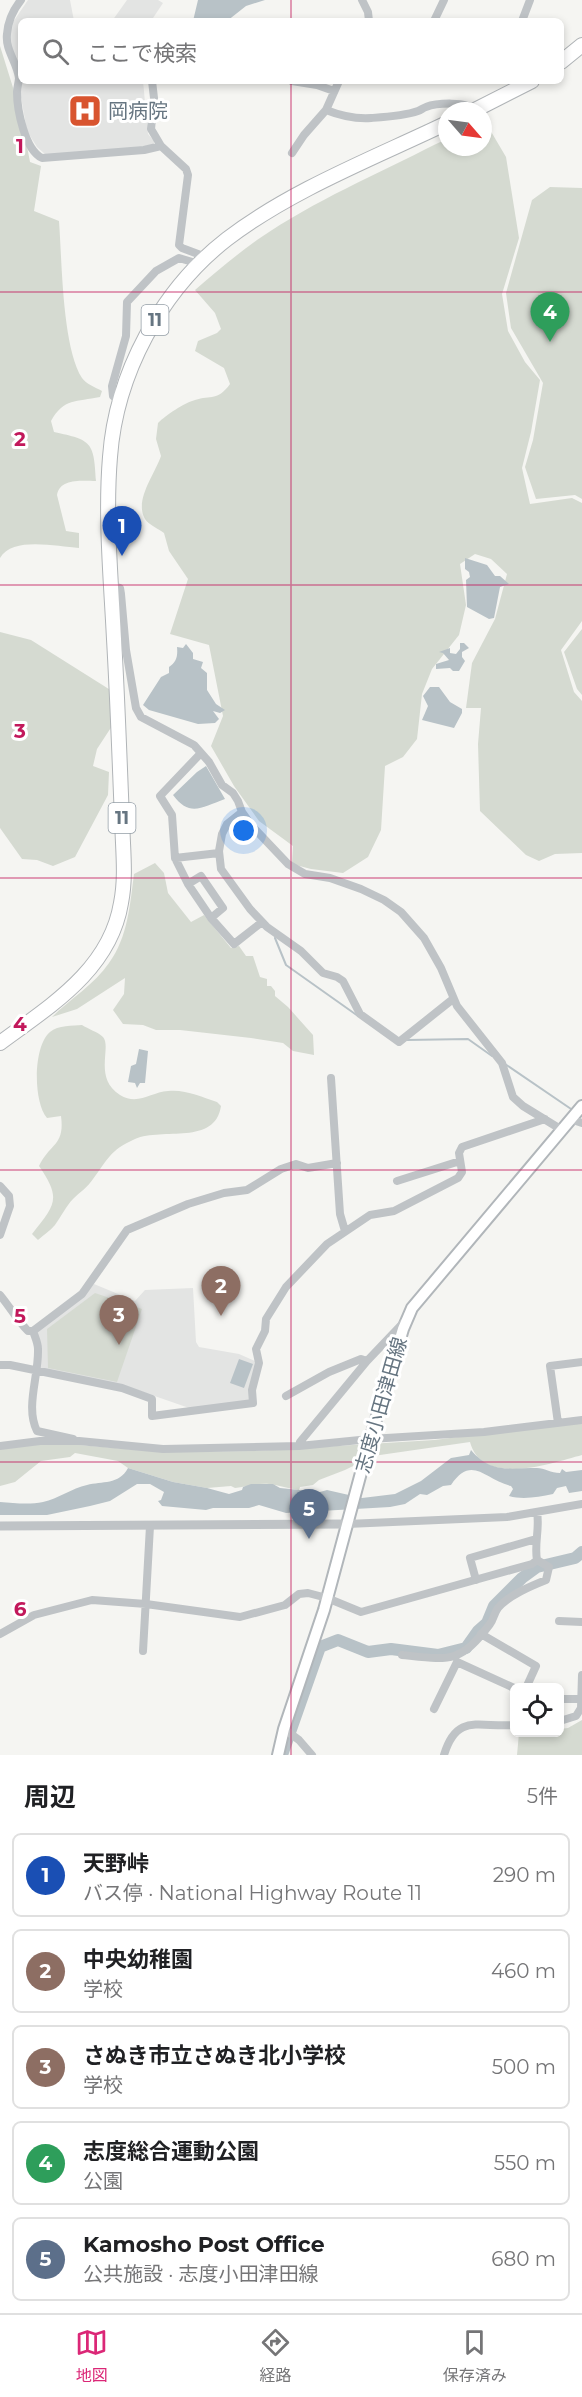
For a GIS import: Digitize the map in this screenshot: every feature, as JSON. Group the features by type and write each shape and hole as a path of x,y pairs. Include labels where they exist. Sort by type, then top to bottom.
{"highway":[{"path":"564,60 582,45"},
{"path":"491,102 526,84"},
{"name":"11","path":"0,1043 60,999 79,982 106,944 121,906 124,882 111,585 110,456 120,402 134,361 158,315 182,282 225,240 279,205 438,127"}],"main road":[{"name":"志度小田津田線","path":"278,1755 288,1732 407,1318 418,1298 582,1106"}],"street":[{"path":"18,75 7,44 10,17 21,0"},
{"path":"362,0 369,18"},
{"path":"435,18 444,0"},
{"path":"523,18 530,0"},
{"path":"18,84 17,94 26,139 36,155 42,158 151,150 161,146"},
{"path":"152,84 154,98 151,129 161,146 186,169 188,175 179,245 203,261"},
{"path":"311,84 334,91"},
{"path":"292,153 303,135 326,110 338,84"},
{"path":"326,110 340,116 355,118 419,111 426,106 438,105"},
{"path":"120,402 113,396 112,386 126,336 127,302 156,270 179,258 203,261"},
{"path":"111,585 120,588 126,650 136,708 141,717 194,745 209,762 222,785 233,793 242,812 266,842 297,871 330,878 361,889 384,900 401,912 424,938 441,968 453,999 502,1063 513,1097 523,1106 562,1130"},
{"path":"201,753 160,796 172,815 175,858 188,884 211,918 234,944 262,922"},
{"path":"242,812 227,824 222,834 219,853 221,869 262,922 301,951 323,973 343,981 360,1014 399,1042 453,999"},
{"path":"175,858 219,853"},
{"path":"188,884 201,876 224,908 211,918"},
{"path":"331,1078 340,1214 345,1231"},
{"path":"0,1365 122,1388 152,1399 152,1416 253,1403 252,1390 259,1362 256,1349 265,1331 268,1314 286,1287 316,1254 370,1215 394,1211 458,1178 462,1172 459,1153 462,1147 545,1119"},
{"path":"570,1119 582,1123"},
{"path":"397,1181 460,1161"},
{"path":"0,1295 27,1331 33,1331 82,1294 127,1230 188,1204 224,1192 248,1190 281,1169 296,1164 308,1168 337,1163"},
{"path":"0,1186 9,1196 10,1206 0,1235"},
{"path":"299,1446 367,1361 407,1318"},
{"path":"33,1331 39,1347 32,1401 34,1426 37,1431 71,1437 79,1442"},
{"path":"286,1396 335,1370 361,1359 367,1361"},
{"path":"558,1423 550,1366 582,1362"},
{"path":"0,1446 40,1441 162,1449 299,1446 484,1432 582,1420"},
{"path":"0,1526 150,1526 474,1519 507,1517 582,1504"},
{"path":"435,1708 456,1659 473,1647 493,1621 500,1606 531,1586 546,1580 549,1569 540,1560 536,1539 537,1512"},
{"path":"143,1651 150,1526"},
{"path":"475,1577 470,1558 536,1539"},
{"path":"0,1634 34,1615 93,1600 146,1604 240,1617 285,1605 299,1594 327,1598 361,1612 475,1577 532,1564 540,1560"},
{"path":"559,1621 582,1622"},
{"path":"481,1634 536,1666 528,1683"},
{"path":"402,1655 456,1659 510,1687"},
{"path":"564,1720 576,1716 581,1708 582,1675"},
{"path":"564,1699 581,1699"},
{"path":"444,1755 453,1733 463,1727 474,1723 510,1725"},
{"path":"288,1732 312,1755"}],"shaded area":[{"path":"28,0 70,0 73,18 18,18 18,66 9,41 11,25"},
{"path":"127,0 158,0 163,3 153,18 114,18"},
{"path":"198,0 265,0 246,6 231,18 194,18"},
{"path":"0,46 20,110 30,162 41,166 34,211 59,221 64,302 75,364 88,384 102,391 100,397 71,402 61,408 51,421 54,432 83,441 92,450 94,458 96,481 67,483 62,486 57,495 66,531 79,533 79,548 25,545 6,551 0,558"},
{"name":"岡病院","path":"21,84 143,84 148,134 154,141 154,147 46,155 37,147 27,131 20,92"},
{"path":"492,133 506,157 519,238 502,294 508,331 525,362 540,380 522,468 530,504 572,498 582,503 582,621 561,650 574,692 582,701 582,853 555,854 539,861 526,855 480,811 478,744 481,708 466,708 472,663 495,619 507,574 491,559 475,554 460,564 466,605 459,635 432,669 422,694 417,739 403,757 385,766 381,830 368,857 343,873 292,864 293,846 259,821 234,786 211,746 223,716 209,645 170,634 188,579 169,551 164,533 151,525 142,512 144,495 161,456 156,439 158,423 186,404 222,393 230,384 224,368 195,351 198,341 221,329 215,313 195,290 260,238 324,200 438,143 438,156 492,156"},
{"path":"550,187 582,188 582,499 575,495 536,499 525,467 533,440 543,383 511,328 506,293 532,200"},
{"path":"465,558 487,565 495,576 500,576 509,584 500,587 494,618 489,619 467,607 466,580 470,577 469,572 465,569"},
{"path":"582,629 582,695 577,689 564,652"},
{"path":"0,632 31,640 112,691 114,723 97,749 93,766 109,772 108,795 75,857 53,866 37,860 22,859 0,828"},
{"path":"460,643 464,643 469,648 462,652 465,661 459,671 453,671 450,668 436,669 436,664 449,660 439,652 450,648 450,653 456,654 460,649"},
{"path":"186,644 193,653 193,659 203,662 201,668 207,673 207,690 216,704 225,710 220,713 213,711 219,719 215,723 198,724 149,710 143,705 161,677 169,673 169,667 176,659 177,647 183,648"},
{"path":"430,687 439,687 450,702 462,709 454,728 422,720 428,706 423,696"},
{"path":"206,766 225,799 197,809 185,806 173,795"},
{"path":"155,863 164,873 168,893 191,922 204,915 231,948 239,946 246,956 253,956 260,977 267,979 267,986 271,986 275,991 275,996 313,1035 314,1055 293,1051 283,1043 180,1030 156,1030 143,1025 123,1024 113,1010 124,994 125,978 77,1009 52,1017 90,985 109,963 124,931 134,874"},
{"path":"82,1025 103,1037 106,1048 107,1080 120,1095 139,1099 162,1092 181,1091 217,1102 221,1106 217,1118 209,1126 199,1131 146,1136 120,1147 110,1156 89,1185 70,1202 55,1225 38,1240 32,1234 46,1216 53,1201 51,1186 39,1166 59,1139 62,1126 61,1116 47,1118 39,1100 37,1074 40,1049 44,1039 53,1030"},
{"path":"139,1049 148,1051 145,1083 140,1083 137,1088 135,1083 128,1082 131,1066 136,1064"},
{"path":"94,1284 135,1301 145,1290 193,1288 196,1342 199,1347 239,1354 257,1362 249,1401 192,1409 120,1384 40,1368 36,1332"},
{"path":"95,1293 142,1309 117,1382 48,1368 47,1329"},
{"path":"239,1359 253,1364 244,1388 230,1383"},
{"path":"582,1422 582,1455 537,1467 519,1469 488,1465 477,1456 470,1442 373,1456 319,1480 313,1485 300,1487 299,1490 265,1484 235,1488 231,1486 207,1488 173,1482 128,1468 118,1461 75,1453 70,1457 41,1461 15,1482 0,1486 0,1448 39,1444 163,1452 255,1451 434,1440"},
{"path":"471,1450 486,1463 501,1468 540,1468 560,1473 562,1469 566,1472 582,1470 582,1491 569,1493 566,1486 557,1488 553,1494 531,1498 514,1497 509,1496 513,1489 511,1486 472,1470 459,1476 451,1485 443,1486 427,1495 420,1494 405,1504 390,1507 286,1513 259,1505 249,1508 206,1510 162,1506 158,1501 161,1500 164,1492 150,1484 137,1484 110,1501 90,1506 47,1515 0,1515 0,1502 27,1504 49,1501 81,1486 115,1480 128,1468 173,1482 229,1494 251,1484 273,1484 280,1488 320,1492 327,1490 362,1498 395,1494 421,1481 451,1458 469,1455"},
{"path":"582,1720 582,1755 517,1755 519,1737 564,1737 564,1728"}],"waterway":[{"path":"275,938 286,965 358,1016"},
{"path":"407,1040 468,1039 492,1056"},
{"path":"505,1064 574,1111"},
{"path":"282,1755 320,1647 338,1640 368,1652 391,1649 438,1655 466,1648 487,1623 494,1606 522,1578 537,1567 575,1558 582,1552"}],"place":[{"name":"岡病院","path":"85,111"},
{"name":"志度総合運動公園","path":"550,342"},
{"name":"天野峠","path":"122,556"},
{"name":"中央幼稚園","path":"221,1316"},
{"name":"さぬき市立さぬき北小学校","path":"119,1345"},
{"name":"Kamosho Post Office","path":"309,1539"}]}
